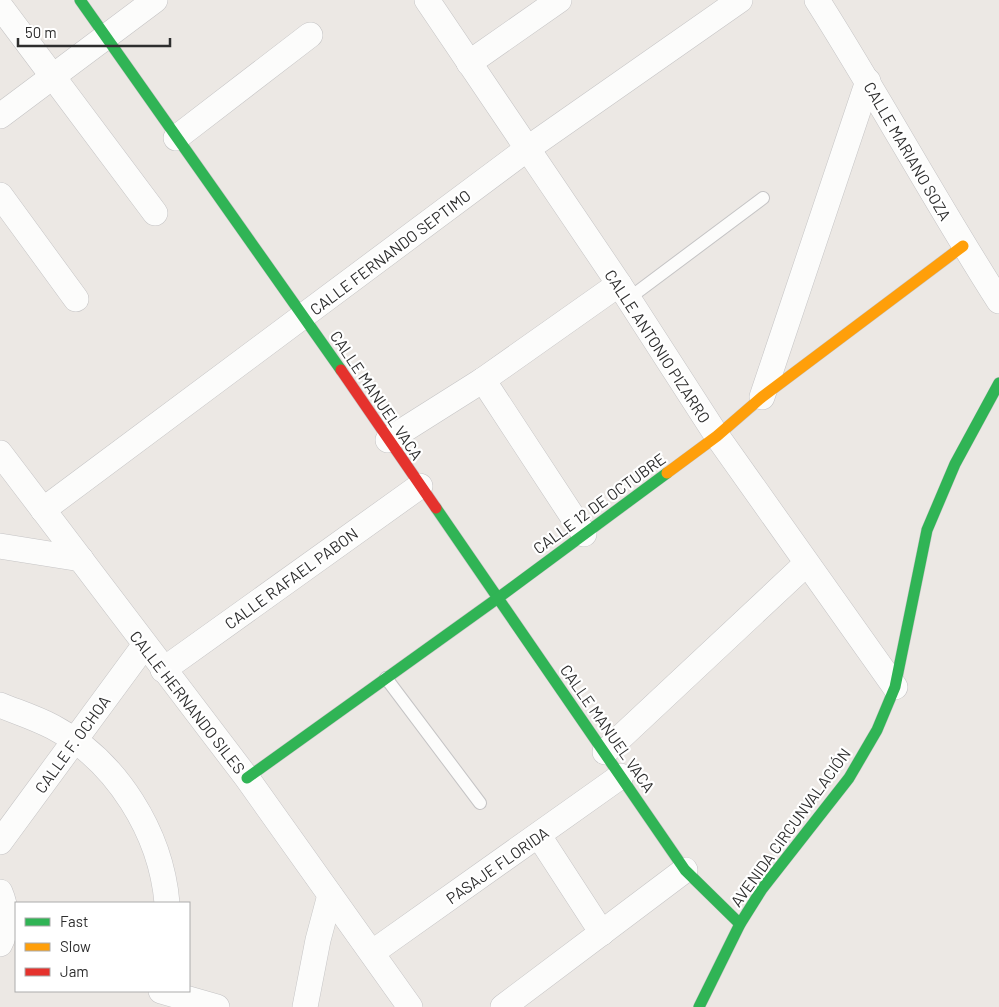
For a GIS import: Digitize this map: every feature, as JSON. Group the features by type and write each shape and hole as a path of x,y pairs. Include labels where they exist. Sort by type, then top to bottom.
{"main road":[{"name":"CALLE MANUEL VACA","path":"80,0 304,317 685,870 740,924"},
{"name":"CALLE 12 DE OCTUBRE","path":"247,778 498,598 717,436 762,397 963,246"},
{"name":"AVENIDA CIRCUNVALACIÓN","path":"699,1007 740,924 762,889 849,778 877,730 895,687 927,530 955,464 999,383"}],"street":[{"path":"0,116 155,0"},
{"name":"CALLE ANTONIO PIZARRO","path":"427,0 717,436 895,687"},
{"path":"470,63 559,0"},
{"name":"CALLE FERNANDO SEPTIMO","path":"43,510 527,149 740,0"},
{"name":"CALLE MARIANO SOZA","path":"817,0 868,81 963,246 999,301"},
{"path":"0,6 155,213"},
{"path":"176,138 310,34"},
{"path":"762,397 868,81"},
{"path":"0,195 76,299"},
{"path":"388,440 623,292"},
{"path":"482,380 584,534"},
{"name":"CALLE HERNANDO SILES","path":"0,454 81,559 144,646 247,778 373,952 410,1007"},
{"name":"CALLE RAFAEL PABON","path":"163,670 420,486"},
{"path":"0,546 81,559"},
{"path":"605,752 806,564"},
{"name":"CALLE F. OCHOA","path":"0,842 144,646"},
{"path":"0,705 54,728 74,741 104,766 141,814 165,876 167,902"},
{"name":"PASAJE FLORIDA","path":"373,952 622,776"},
{"path":"539,836 602,933"},
{"path":"510,1004 685,870"},
{"path":"0,892 4,900 6,943"},
{"path":"305,1007 318,940 330,894"},
{"path":"148,1007 156,992"},
{"path":"164,992 217,1007"}],"lane":[{"path":"623,292 762,198"},
{"path":"386,678 480,803"}],"traffic: fast":[{"path":"80,0 341,370"},
{"path":"699,1007 740,924 762,889 849,778 877,730 895,687 927,530 955,464 999,383"},
{"path":"247,778 498,598 667,473"},
{"path":"436,508 685,870 740,924"}],"traffic: slow":[{"path":"667,473 717,436 762,397 963,246"}],"traffic: jam":[{"path":"341,370 436,508"}]}
